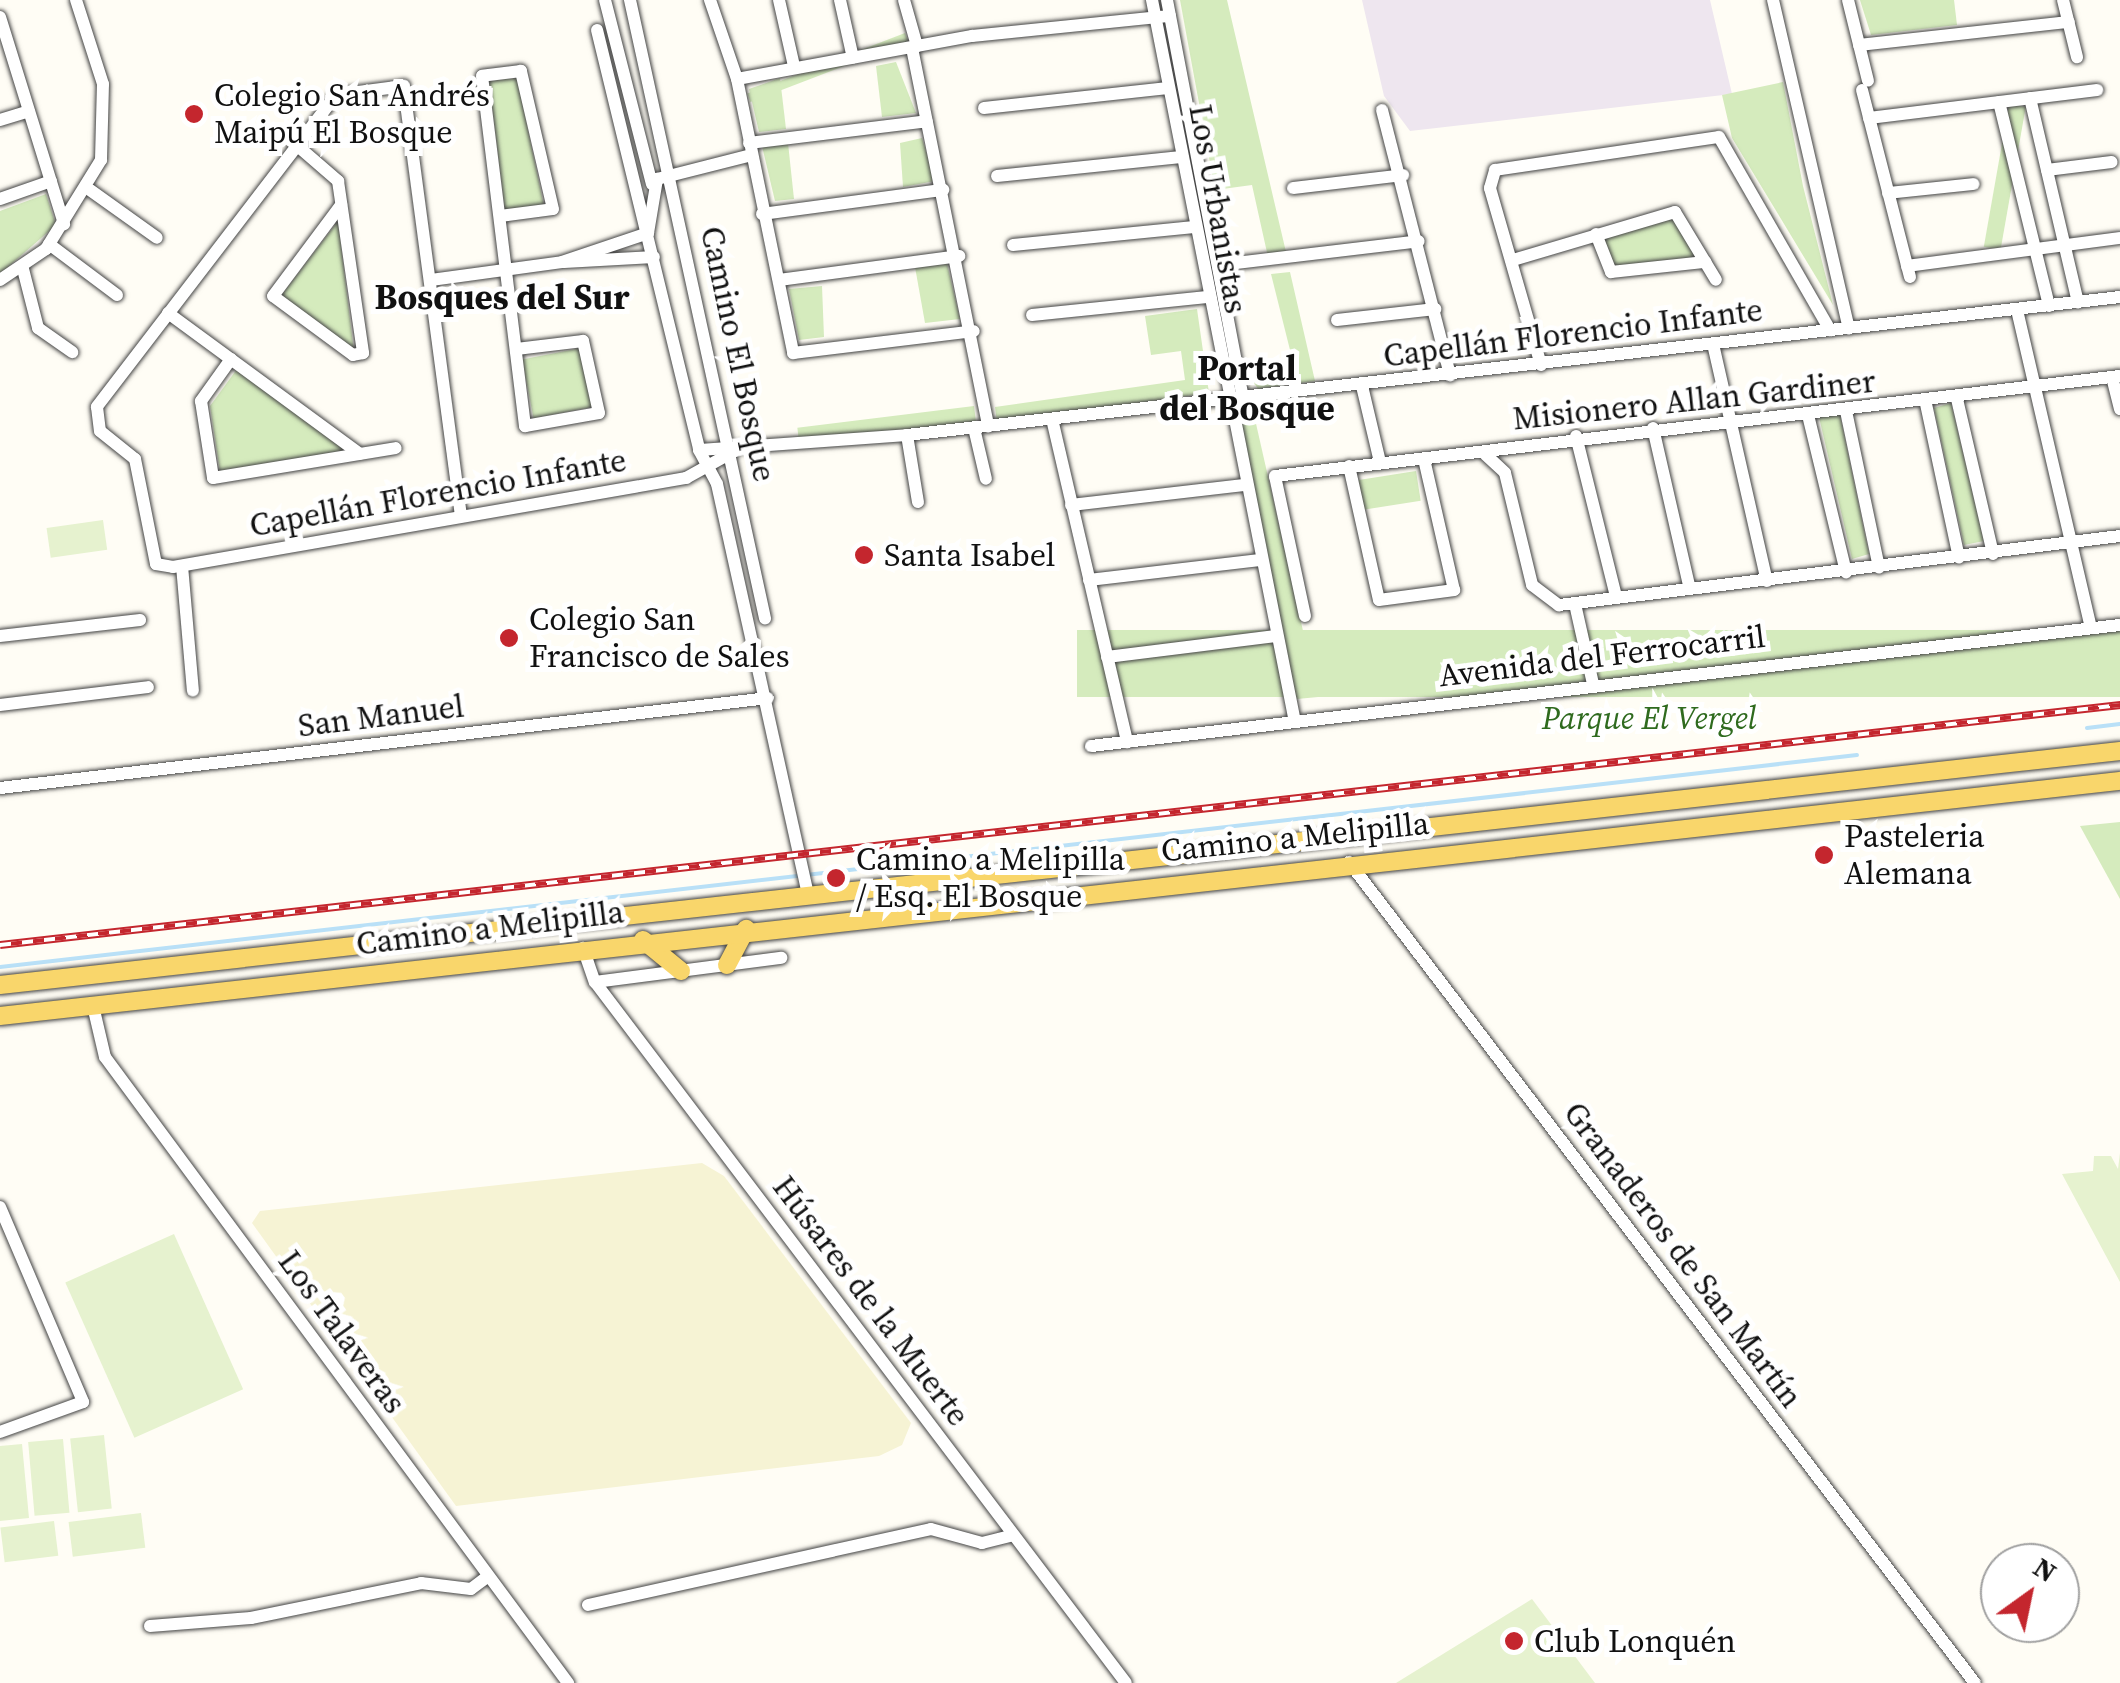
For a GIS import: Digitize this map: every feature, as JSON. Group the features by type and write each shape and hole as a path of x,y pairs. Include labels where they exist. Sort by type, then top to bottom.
{"main road":[{"name":"Camino a Melipilla","path":"0,985 806,884 2120,751"},
{"name":"Camino a Melipilla","path":"0,1016 1347,861 2120,781"},
{"path":"727,965 746,928"},
{"path":"643,940 681,971"},
{"path":"91,976 93,1006"},
{"path":"52,979 57,1009"}],"street":[{"path":"0,280 23,269 49,244 90,190 106,116 76,0"},
{"name":"Camino El Bosque","path":"605,0 652,184 648,233"},
{"name":"Camino El Bosque","path":"630,0 733,452 765,618"},
{"path":"710,0 736,79 792,353 974,331"},
{"path":"779,0 794,66"},
{"path":"840,0 853,58"},
{"path":"904,0 926,121 974,331 986,480"},
{"name":"Los Urbanistas","path":"1152,0 1162,17 1219,265 1243,398"},
{"name":"Los Urbanistas","path":"1167,0 1162,17 1168,88 1224,400 1295,722"},
{"path":"1772,0 1849,328"},
{"path":"1848,0 1869,118 1908,272 2120,238"},
{"path":"2064,0 2077,56"},
{"path":"736,79 915,47 1162,17"},
{"path":"0,18 3,38 64,224"},
{"path":"1859,45 2069,22"},
{"name":"Camino El Bosque","path":"597,30 699,450 741,583 806,884"},
{"path":"500,216 552,208 521,70 482,76 524,426 599,412 583,341 516,349"},
{"path":"193,691 182,566 161,566 152,555 135,459 100,431 95,414 328,98 404,86 461,516"},
{"path":"984,108 1168,88"},
{"path":"1869,118 2097,90"},
{"path":"2030,98 2078,302"},
{"path":"2000,102 2049,306"},
{"path":"1382,110 1403,175 1450,374"},
{"path":"0,120 29,111"},
{"path":"652,184 669,171 748,150 926,121"},
{"path":"1540,365 1490,188 1501,166 1724,138 1830,330"},
{"path":"293,142 336,175 341,204 363,353 349,354 273,296 341,204"},
{"path":"997,176 1181,157"},
{"path":"2047,170 2112,162"},
{"path":"1293,188 1403,175"},
{"path":"0,199 51,182"},
{"path":"1888,193 1974,184"},
{"path":"90,190 156,238"},
{"path":"762,214 943,190"},
{"path":"1513,260 1675,212 1716,280"},
{"path":"1013,245 1194,227"},
{"path":"562,262 648,233"},
{"path":"1596,234 1611,272 1705,262"},
{"path":"1219,265 1419,240"},
{"path":"49,244 117,295"},
{"path":"779,280 959,256"},
{"path":"431,280 562,262 654,257"},
{"path":"23,269 38,328 72,352"},
{"path":"1032,315 1207,297"},
{"name":"Capellán Florencio Infante","path":"699,450 733,452 981,427 2120,298"},
{"path":"1337,320 1435,310"},
{"path":"2017,310 2091,628"},
{"path":"168,313 360,454"},
{"path":"1713,344 1767,581"},
{"path":"231,359 201,401 213,478 396,448"},
{"path":"2116,377 2120,409"},
{"name":"Misionero Allan Gardiner","path":"1305,616 1276,476 1380,462 1486,455 1576,436 1926,404 2116,377"},
{"path":"1362,386 1380,462"},
{"path":"1957,400 1993,554"},
{"path":"1926,404 1959,558"},
{"path":"1846,411 1879,568"},
{"path":"1808,415 1846,572"},
{"path":"1052,419 1127,742"},
{"path":"1653,428 1690,589"},
{"path":"906,435 918,502"},
{"path":"1576,436 1616,597"},
{"name":"Capellán Florencio Infante","path":"182,566 708,472 733,452"},
{"path":"1486,455 1505,473 1532,586 1551,604 1846,572 2120,536"},
{"path":"1350,466 1379,600 1454,590 1424,459"},
{"path":"1071,505 1244,484"},
{"name":"Camino El Bosque","path":"741,583 752,550"},
{"path":"1089,580 1260,560"},
{"path":"1575,604 1593,684"},
{"path":"0,636 140,620"},
{"name":"Avenida del Ferrocarril","path":"1091,746 2120,624"},
{"path":"1107,657 1276,636"},
{"path":"0,706 148,687"},
{"name":"San Manuel","path":"0,788 768,698"},
{"name":"Granaderos de San Martín","path":"1347,861 1975,1683"},
{"name":"Húsares de la Muerte","path":"582,948 595,982 1126,1683"},
{"path":"595,982 782,958"},
{"name":"Los Talaveras","path":"93,1006 105,1058 568,1683"},
{"path":"0,1207 83,1402 0,1432"},
{"path":"588,1605 931,1528 982,1543 1013,1535"},
{"path":"150,1626 252,1618 421,1583 471,1589 488,1576"}],"shaded area":[{"path":"1362,0 1710,0 1732,94 1410,131 1384,96"},
{"path":"702,1163 724,1176 911,1423 902,1445 879,1456 456,1506 252,1223 260,1211"}],"green space":[{"path":"1180,0 1227,0 1286,252 1268,257 1252,185 1215,190"},
{"path":"1860,0 1954,0 1957,25 1871,35"},
{"path":"905,33 908,41 750,102 747,94"},
{"path":"896,62 916,113 882,117 876,66"},
{"path":"517,78 544,206 505,211 489,81"},
{"path":"780,78 786,129 759,132 749,89"},
{"path":"1783,82 1803,186 1833,305 1732,138 1722,95"},
{"path":"2009,104 2026,107 2001,250 1984,247"},
{"path":"922,138 935,181 903,187 900,143"},
{"path":"788,143 794,199 775,201 762,146"},
{"path":"46,194 56,225 0,274 0,211"},
{"path":"1676,217 1697,259 1612,268 1601,237"},
{"path":"338,221 354,352 280,297"},
{"path":"947,264 960,319 925,323 915,267"},
{"path":"1290,272 1315,381 1258,389 1247,372 1294,366 1271,274"},
{"path":"822,286 824,337 799,340 789,289"},
{"path":"1197,309 1209,393 997,422 995,407 1185,380 1181,351 1151,355 1145,316"},
{"path":"581,348 592,407 534,418 522,359"},
{"path":"237,369 347,450 220,472 210,406"},
{"path":"1951,403 1984,541 1964,545 1934,408"},
{"path":"974,406 976,423 799,445 797,428"},
{"path":"1252,406 1318,697 1297,699 1234,408"},
{"path":"1840,415 1869,554 1852,559 1819,417"},
{"path":"1416,471 1421,501 1363,510 1359,480"},
{"path":"103,520 107,550 51,558 47,528"},
{"path":"1077,630 2120,630 2120,697 1077,697"},
{"path":"2120,822 2120,899 2080,826"},
{"path":"2120,1153 2120,1282 2062,1174 2093,1171 2094,1156 2111,1156 2118,1169"},
{"path":"174,1234 243,1389 134,1438 65,1282"},
{"path":"104,1435 112,1509 78,1512 70,1439"},
{"path":"63,1439 69,1513 35,1516 28,1442"},
{"path":"22,1444 29,1518 0,1521 0,1446"},
{"path":"141,1513 145,1548 73,1557 69,1522"},
{"path":"54,1521 58,1556 5,1562 0,1528"},
{"name":"Club Lonquén","path":"1532,1599 1595,1683 1396,1683"}],"waterway":[{"path":"2087,728 2120,724"},
{"path":"0,967 1857,755"}],"railway":[{"path":"0,945 2120,705"}],"place":[{"name":"Colegio San Andrés Maipú El Bosque","path":"194,114"},
{"name":"Santa Isabel","path":"864,555"},
{"name":"Colegio San Francisco de Sales","path":"509,638"},
{"name":"Pasteleria Alemana","path":"1824,855"},
{"name":"Camino a Melipilla / Esq. El Bosque","path":"836,878"},
{"name":"Club Lonquén","path":"1514,1641"}],"district":[{"name":"Bosques del Sur","path":"502,297"},
{"name":"Portal del Bosque","path":"1247,388"}],"park label":[{"name":"Parque El Vergel","path":"1649,718"}]}
